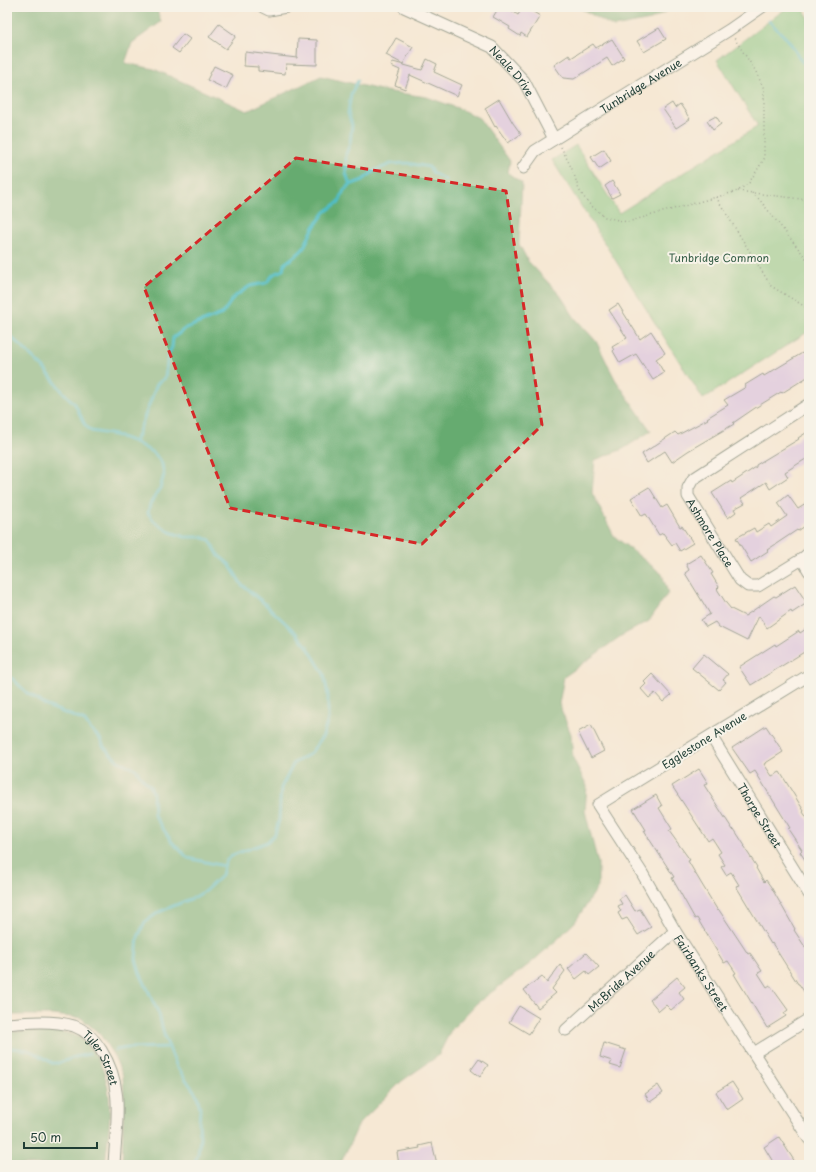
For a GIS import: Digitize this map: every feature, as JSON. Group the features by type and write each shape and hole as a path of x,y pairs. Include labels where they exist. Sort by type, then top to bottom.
{"street":[{"path":"263,7 269,10 286,7"},
{"name":"Neale Drive","path":"404,7 492,47 524,81 554,139"},
{"name":"Tunbridge Avenue","path":"523,168 535,150 729,30 762,7"},
{"name":"Ashmore Place","path":"805,556 758,586 748,586 740,580 688,496 688,488 693,479 809,404"},
{"path":"805,556 809,571"},
{"name":"Egglestone Avenue","path":"598,805 809,675"},
{"name":"Thorpe Street","path":"710,736 809,893"},
{"name":"Fairbanks Street","path":"598,805 642,873 674,931 809,1139"},
{"name":"McBride Avenue","path":"566,1030 674,931"},
{"path":"754,1053 809,1019"},
{"name":"Tyler Street","path":"7,1024 29,1022 57,1023 74,1027 88,1034 97,1044 106,1057 116,1087 118,1109 114,1165"}],"path":[{"path":"554,139 563,150 573,171 579,190 588,203 605,217 627,222 738,191 749,183 764,159 764,89 755,70 729,30"},
{"path":"738,191 809,200"},
{"path":"752,193 759,199 809,262"},
{"path":"716,197 771,286 809,309"}],"highlighted area":[{"path":"296,158 506,191 542,425 422,544 230,508 144,287"}],"green space":[{"path":"7,7 156,7 161,22 132,43 125,63 154,69 247,111 321,76 385,91 427,97 460,109 479,118 510,161 508,173 522,183 519,244 528,261 560,295 575,318 596,341 615,379 651,431 623,449 595,460 592,493 614,536 662,574 668,593 649,621 621,636 564,677 559,704 571,734 573,758 587,786 585,811 598,863 598,887 575,922 561,936 531,963 477,1003 451,1030 438,1056 402,1081 359,1124 340,1165 122,1165 124,1095 123,1076 114,1056 100,1034 81,1018 52,1015 7,1015"},
{"path":"578,7 674,7 651,20 614,27"},
{"name":"Tunbridge Common","path":"788,7 802,7 809,18 809,331 703,399 552,160 576,145 619,213 758,126 717,60"},
{"path":"46,1031 68,1033 80,1038 94,1053 106,1079 109,1093 110,1107 105,1165 7,1165 7,1032"}],"building":[{"path":"499,7 506,7 518,15 523,7 525,7 540,16 527,37 521,33 520,36 509,29 510,27 493,17"},
{"path":"219,24 236,36 226,49 209,37"},
{"path":"659,28 666,39 644,52 637,41"},
{"path":"183,34 190,39 179,53 172,48"},
{"path":"396,38 413,47 403,64 386,55"},
{"path":"298,39 317,40 317,65 286,64 285,74 258,71 258,67 244,66 245,52 297,58"},
{"path":"612,39 624,58 612,66 607,58 574,79 563,78 554,65 569,55 571,58 593,44 596,48"},
{"path":"427,59 437,64 434,72 462,85 457,96 410,75 405,89 395,85 400,70 391,66 393,62 422,70"},
{"path":"214,66 233,75 226,89 207,80"},
{"path":"499,99 521,134 508,143 496,126 495,127 485,108"},
{"path":"672,103 675,108 680,104 690,119 676,128 663,109"},
{"path":"716,116 721,124 713,130 707,121"},
{"path":"604,149 611,161 599,169 591,157"},
{"path":"612,181 620,194 612,198 605,186"},
{"path":"618,304 640,339 651,331 665,353 656,359 664,373 653,380 636,354 620,363 613,351 614,350 612,347 627,338 609,310"},
{"path":"809,349 809,376 755,408 733,423 734,424 672,462 665,451 647,463 642,454 675,432 678,435 708,419 707,418 728,405 724,400 746,387 745,385 763,374 764,376"},
{"path":"809,431 809,457 785,472 788,477 770,489 766,482 741,498 745,503 734,509 736,512 728,518 712,493 731,481 732,483 756,467 756,465 799,439 798,438"},
{"path":"649,487 662,508 667,505 680,527 682,526 693,543 680,551 675,543 672,545 663,533 659,535 646,514 642,516 631,498"},
{"path":"788,495 798,509 809,502 809,523 751,562 736,538 754,528 756,532 769,524 771,527 787,516 778,503"},
{"path":"701,555 713,573 711,574 719,587 717,589 726,603 731,609 745,616 774,596 776,597 795,585 807,603 792,613 791,611 767,628 759,616 747,641 719,627 715,622 706,627 701,620 710,614 685,573 689,570 686,564"},
{"path":"809,627 809,649 751,685 739,667 775,644 776,646 799,631 800,633"},
{"path":"704,654 728,674 723,680 726,682 719,690 692,668"},
{"path":"652,674 671,695 663,702 655,693 649,698 641,689 646,684 644,682"},
{"path":"591,725 604,751 591,758 578,732"},
{"path":"766,726 783,752 764,764 772,776 780,772 809,821 809,866 800,852 802,850 788,829 790,828 755,771 750,774 732,748"},
{"path":"699,769 708,783 704,785 745,846 744,847 757,867 756,868 764,882 766,880 771,887 795,929 794,930 809,953 809,999 772,943 771,944 736,886 739,885 731,872 726,875 721,867 725,865 718,854 721,852 712,838 708,841 672,786"},
{"path":"656,795 662,806 659,808 672,829 669,831 690,860 688,861 718,911 719,910 748,954 750,953 762,971 758,973 767,987 770,985 788,1010 784,1013 786,1016 767,1028 734,974 736,973 728,961 724,963 697,918 695,919 672,878 674,877 644,831 646,830 633,809"},
{"path":"625,895 635,911 640,909 651,927 638,935 627,918 622,920 618,913 621,911 618,906 622,904 619,899"},
{"path":"586,953 599,967 589,975 586,971 576,979 568,969"},
{"path":"560,965 565,971 552,989 556,993 538,1008 524,990 542,976 547,983"},
{"path":"677,977 685,987 679,992 684,999 671,1010 666,1005 659,1011 650,1000"},
{"path":"519,1006 539,1018 529,1034 509,1022"},
{"path":"604,1043 626,1050 620,1068 610,1065 612,1061 600,1057"},
{"path":"479,1059 488,1065 480,1077 471,1070"},
{"path":"732,1082 743,1099 727,1110 716,1092"},
{"path":"658,1085 663,1093 650,1102 645,1094"},
{"path":"779,1137 797,1165 775,1165 764,1147"},
{"path":"432,1143 437,1164 399,1165 397,1152 420,1148 419,1146"}],"waterway":[{"path":"633,7 639,7"},
{"path":"769,21 789,41 802,62"},
{"path":"350,185 346,173 346,154 350,143 352,125 348,113 351,94 358,80"},
{"path":"135,442 157,384 165,378 168,355 172,347 173,338 186,328 222,314 234,297 250,286 266,283 274,274 283,270 284,264 303,249 314,227 325,212 339,202 344,190 350,185 363,180 374,171 391,164 407,163 429,167 433,173 446,180"},
{"path":"7,333 43,367 63,392 75,404 85,425 91,431 115,435 135,442 155,454 162,464 164,475 160,488 150,504 148,513 154,521 170,532 185,537 201,537 210,540 219,556 229,564 242,585 295,632 307,646 324,674 328,695 328,719 323,736 310,754 294,763 281,788 279,820 275,834 267,842 230,856 225,863 222,875 205,891 195,897 159,912 145,922 138,937 136,959 140,973 159,1014 165,1038 177,1067 197,1095 200,1108 200,1138 198,1154 194,1165"},
{"path":"7,676 13,679 27,693 47,706 85,721 90,729 99,737 104,747 118,761 136,769 141,777 150,786 153,793 154,815 172,842 188,858 224,866"},
{"path":"116,1050 126,1048 169,1047"},
{"path":"7,1049 13,1048 28,1050 52,1063 59,1063 89,1054"}]}
